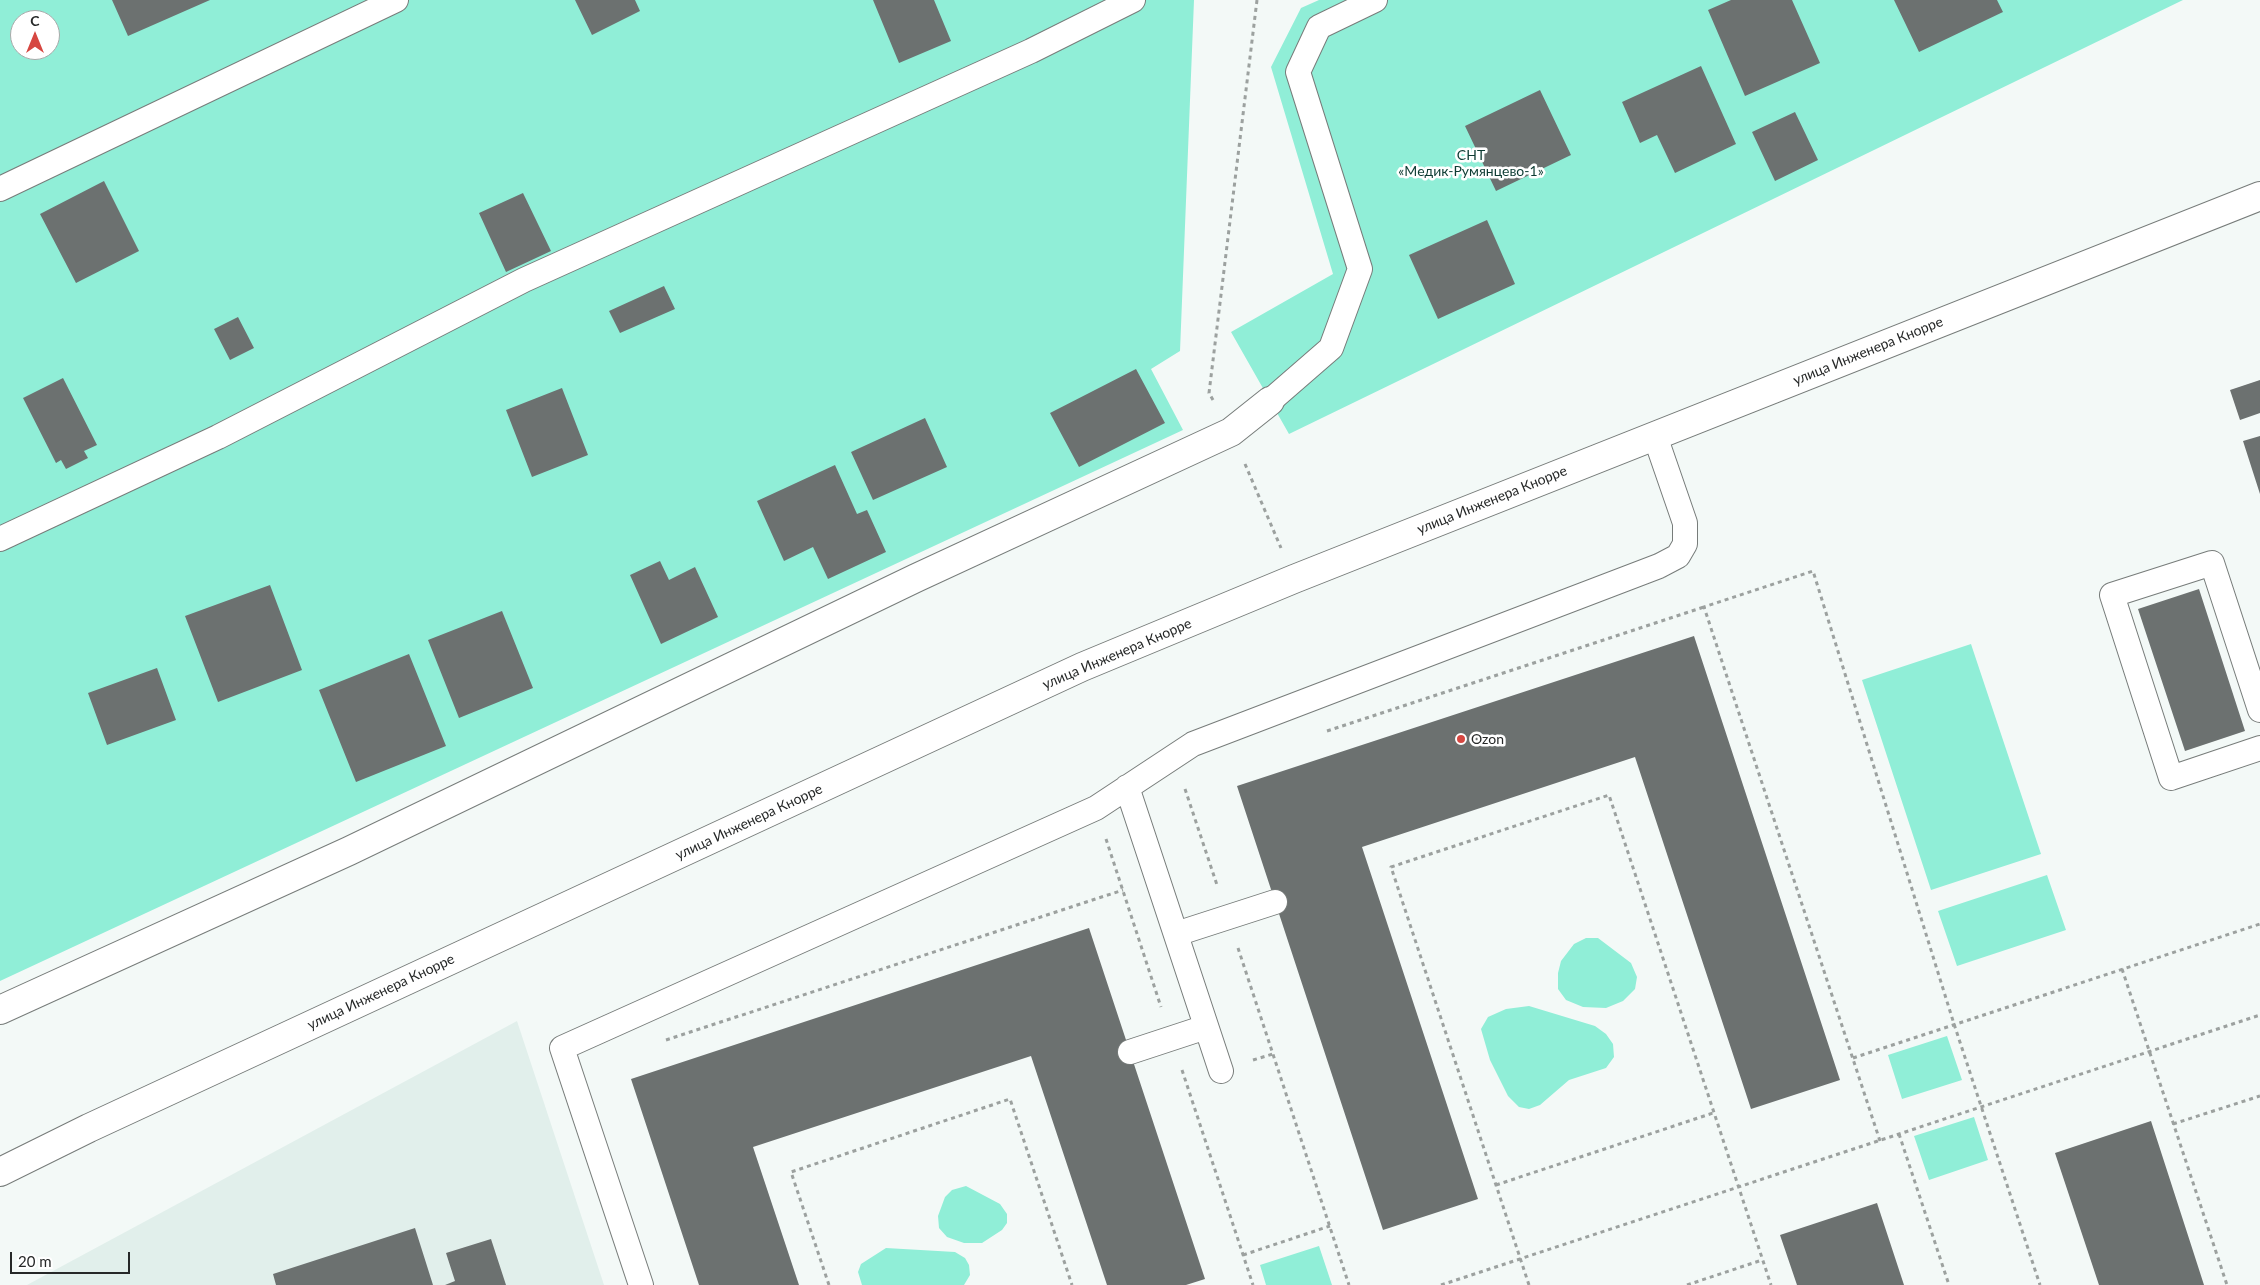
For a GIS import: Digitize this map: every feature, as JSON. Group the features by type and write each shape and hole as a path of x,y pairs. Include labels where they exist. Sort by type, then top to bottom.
{"street":[{"name":"улица Инженера Кнорре","path":"0,1172 98,1124 1082,667 1294,579 2260,196"},
{"path":"0,1010 349,851 916,578 1231,432 1270,401"}],"lane":[{"path":"0,189 396,0"},
{"path":"0,539 218,437 524,280 1031,51 1133,0"},
{"path":"1270,401 1331,348 1360,269 1298,72 1319,26 1376,0"},
{"path":"641,1285 562,1048 1096,808 1175,758 1193,744 1660,566 1678,556 1685,544 1685,523 1655,436"},
{"path":"2260,710 2254,673 2212,562 2112,595 2171,778 2260,748"},
{"path":"1127,787 1221,1071"},
{"path":"1176,934 1275,902"},
{"path":"1130,1052 1206,1027"}],"path":[{"path":"1257,0 1209,393 1231,432 1294,579"},
{"path":"1324,732 1813,571 1954,1024 2040,1285"},
{"path":"1704,607 1880,1141"},
{"path":"1175,758 1349,1285"},
{"path":"1529,1285 1391,867 1609,795 1771,1285"},
{"path":"664,1041 1123,890"},
{"path":"1853,1058 2260,924"},
{"path":"2122,969 2226,1285"},
{"path":"1440,1285 2260,1015"},
{"path":"2173,1124 2260,1096"},
{"path":"829,1285 791,1172 1010,1099 1072,1285"},
{"path":"1496,1185 1714,1112"},
{"path":"1899,1134 1949,1285"},
{"path":"1243,1255 1330,1226"},
{"path":"1687,1285 1762,1260"}],"shaded area":[{"path":"517,1021 604,1285 27,1285"}],"green space":[{"path":"0,0 1194,0 1180,351 1151,369 1183,430 0,981"},
{"name":"СНТ «Медик-Румянцево-1»","path":"1319,0 2183,0 1289,434 1231,332 1333,274 1271,67 1301,8"},
{"path":"1971,644 2041,854 1931,890 1862,680"},
{"path":"2047,875 2066,930 1957,966 1938,911"},
{"path":"1586,938 1598,938 1631,963 1637,977 1635,989 1623,1001 1606,1008 1583,1007 1566,1000 1558,989 1558,973 1561,961 1574,944"},
{"path":"1529,1006 1595,1026 1606,1034 1613,1044 1614,1057 1606,1068 1569,1080 1540,1105 1529,1109 1519,1107 1508,1096 1490,1060 1481,1029 1488,1017 1506,1009"},
{"path":"1947,1036 1962,1080 1902,1099 1888,1055"},
{"path":"1974,1117 1988,1160 1929,1180 1914,1136"},
{"path":"966,1186 1000,1204 1007,1214 1007,1223 1002,1230 982,1243 964,1243 947,1237 939,1228 938,1216 945,1197 952,1190"},
{"path":"1319,1246 1332,1285 1266,1285 1260,1265"},
{"path":"886,1248 955,1252 965,1258 969,1265 970,1275 964,1285 862,1285 858,1272 861,1264"}],"building":[{"path":"112,0 210,0 128,36"},
{"path":"575,0 635,0 640,11 592,35"},
{"path":"873,0 934,0 951,41 899,63"},
{"path":"1731,0 1792,0 1820,63 1745,96 1708,10"},
{"path":"1894,0 1997,0 2003,12 1919,52"},
{"path":"1701,66 1736,144 1675,173 1657,135 1640,143 1622,102"},
{"path":"1540,90 1571,155 1496,191 1465,126"},
{"path":"1795,112 1818,160 1775,181 1752,132"},
{"path":"104,181 139,251 76,283 40,214"},
{"path":"523,193 551,251 506,272 479,213"},
{"path":"1487,220 1515,284 1438,319 1409,255"},
{"path":"664,286 675,309 620,333 609,311"},
{"path":"238,317 254,348 230,360 214,329"},
{"path":"1136,369 1165,423 1079,467 1050,413"},
{"path":"63,378 97,445 84,451 88,458 66,469 61,460 56,463 23,398"},
{"path":"2260,380 2260,413 2240,420 2230,390"},
{"path":"562,388 588,455 532,477 506,410"},
{"path":"925,418 947,467 873,500 851,452"},
{"path":"2260,436 2260,494 2243,441"},
{"path":"835,465 857,514 867,510 886,552 828,579 813,547 784,561 757,501"},
{"path":"660,561 669,580 695,567 718,617 661,644 630,575"},
{"path":"270,585 302,670 218,702 185,616"},
{"path":"2199,589 2245,731 2185,751 2138,609"},
{"path":"502,611 533,688 459,718 428,640"},
{"path":"1694,636 1840,1080 1751,1109 1635,757 1362,847 1478,1199 1383,1230 1237,786"},
{"path":"409,654 446,746 356,782 319,690"},
{"path":"157,668 176,720 107,745 88,693"},
{"path":"1089,928 1205,1279 1186,1285 1107,1285 1031,1056 753,1147 799,1285 699,1285 631,1079"},
{"path":"2151,1121 2204,1285 2099,1285 2055,1153"},
{"path":"1877,1203 1904,1285 1797,1285 1780,1235"},
{"path":"415,1228 433,1285 276,1285 273,1274"},
{"path":"491,1239 506,1285 445,1285 455,1281 446,1253"}],"place":[{"name":"Ozon","path":"1461,739"}]}
